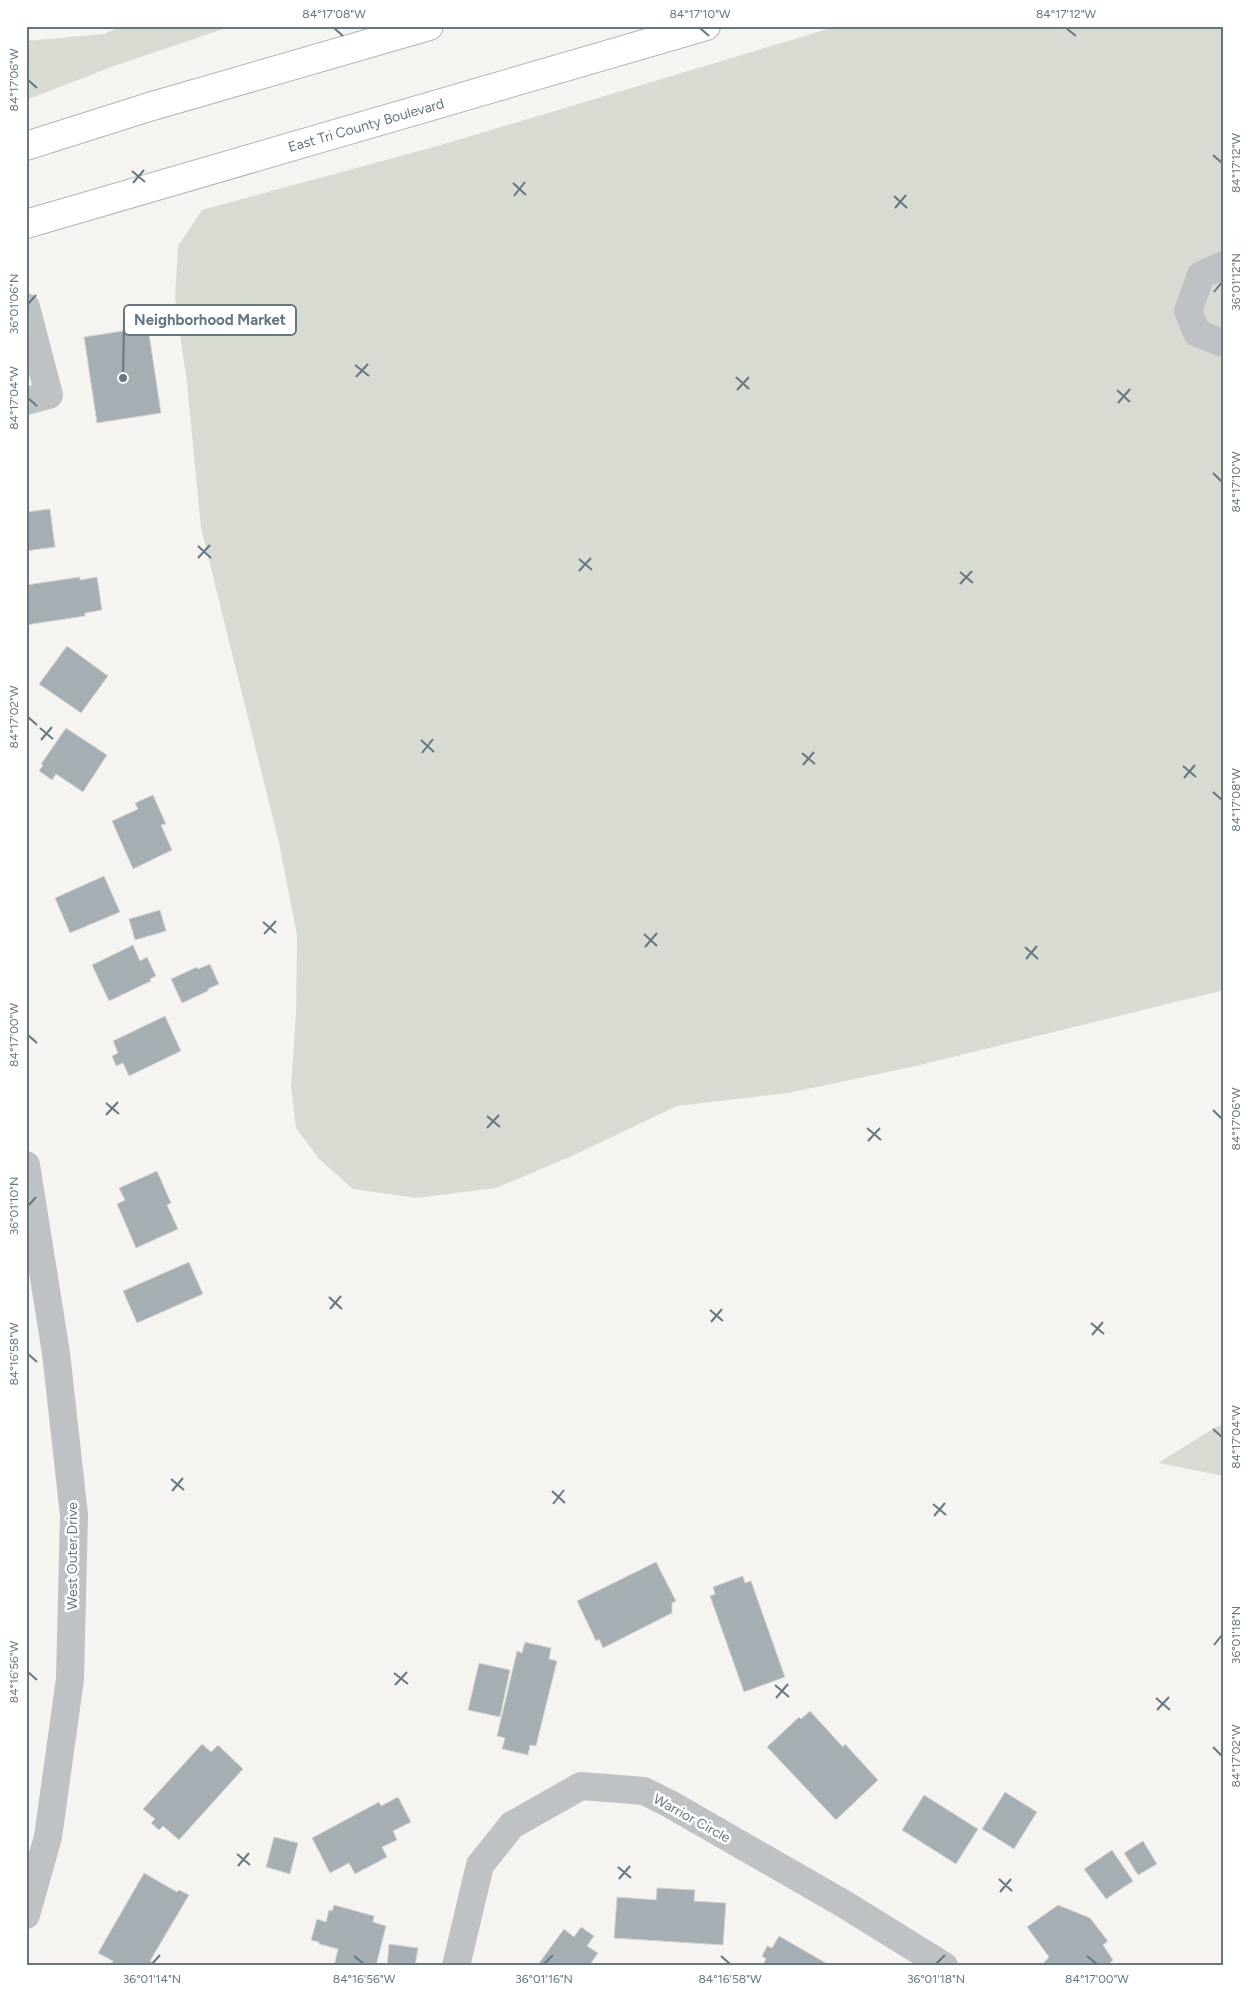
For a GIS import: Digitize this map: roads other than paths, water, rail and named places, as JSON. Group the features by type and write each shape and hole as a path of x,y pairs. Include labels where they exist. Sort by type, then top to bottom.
{"highway":[{"path":"26,146 149,107 429,26"},
{"name":"East Tri County Boulevard","path":"26,224 706,26"}],"street":[{"path":"1224,265 1201,275 1188,311 1197,332 1224,342"},
{"path":"26,307 49,395 26,401"},
{"name":"West Outer Drive","path":"26,1165 56,1354 74,1515 70,1680 48,1837 26,1915"},
{"name":"Warrior Circle","path":"456,1966 480,1865 512,1825 581,1786 644,1791 844,1904 944,1966"}],"place":[{"name":"Neighborhood Market","path":"123,378"}]}
